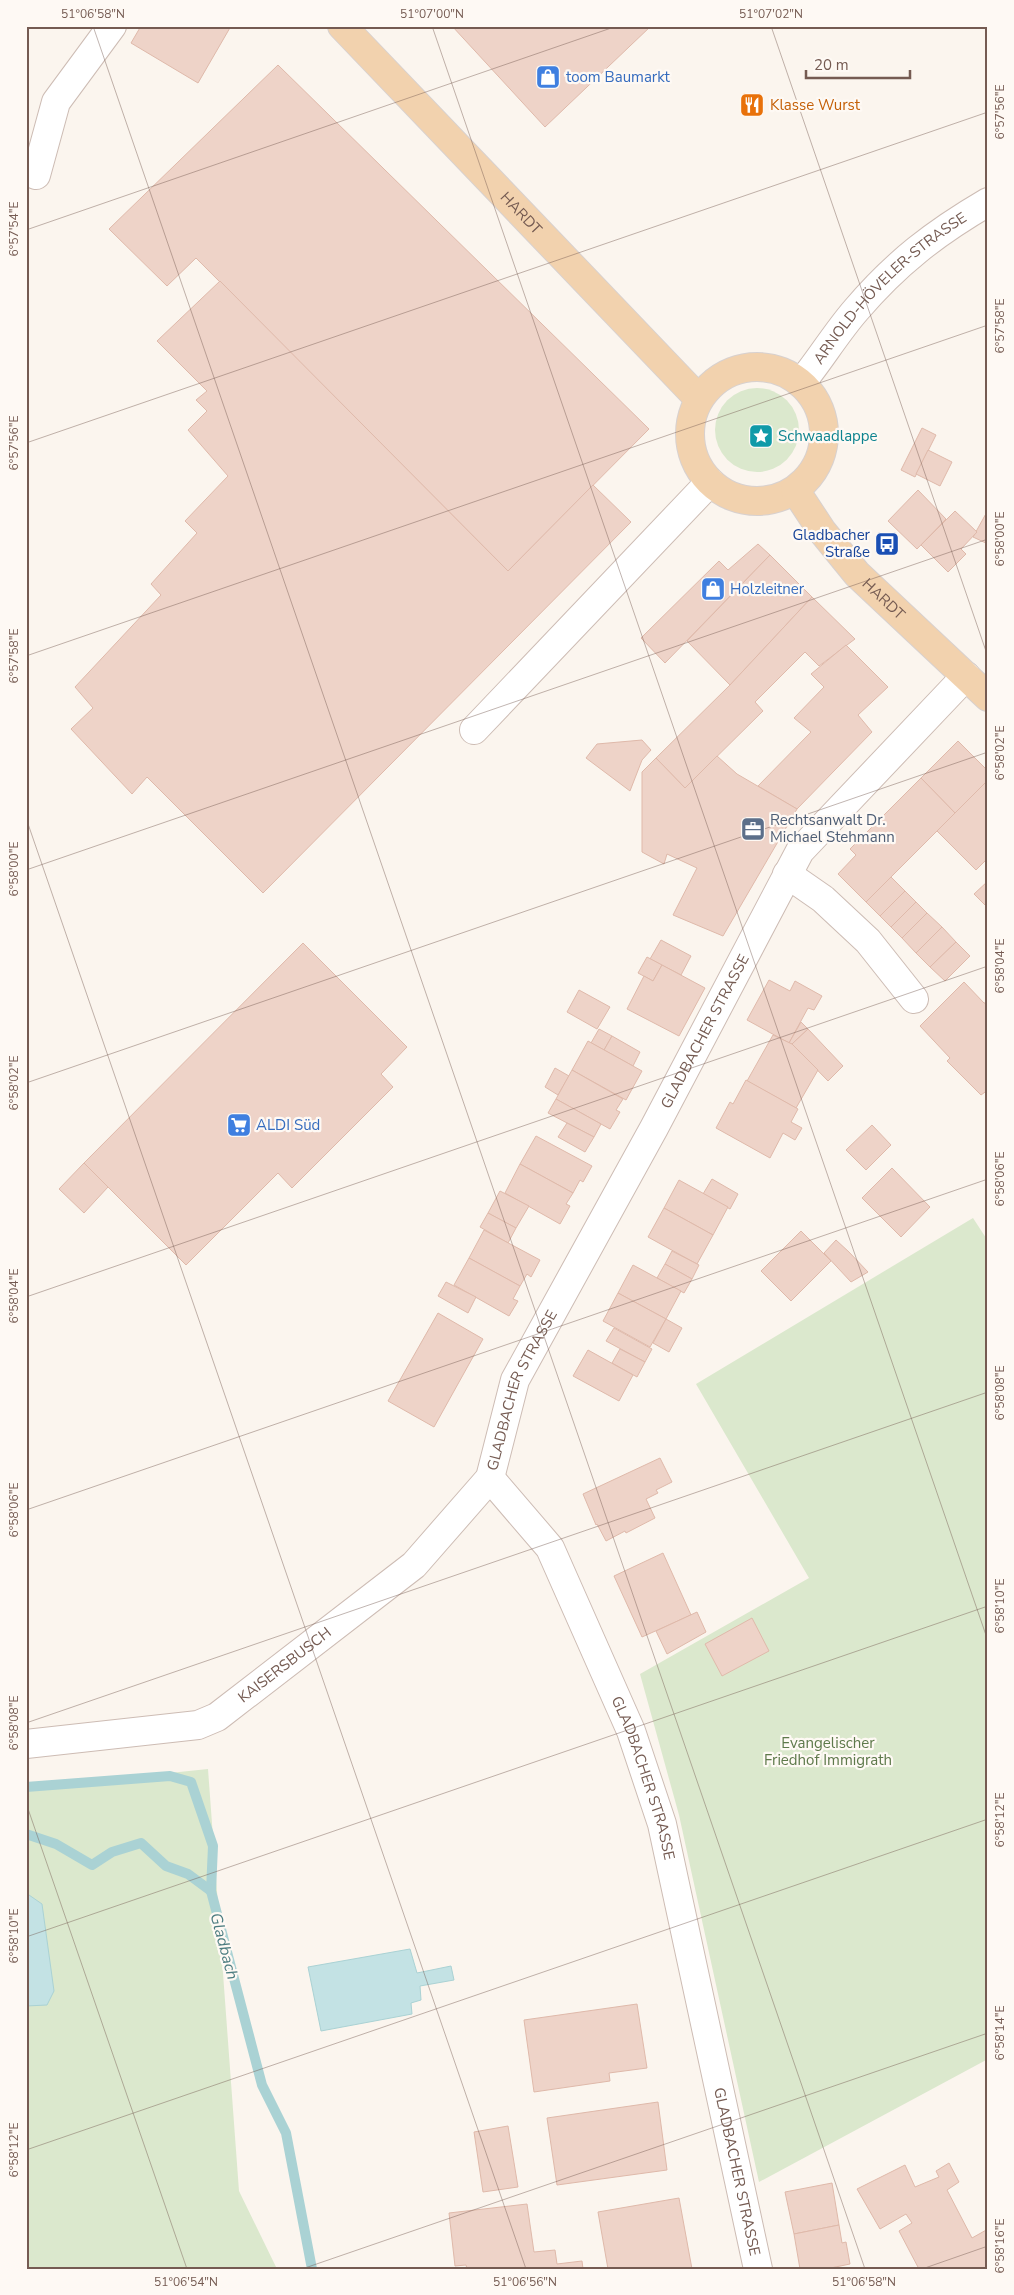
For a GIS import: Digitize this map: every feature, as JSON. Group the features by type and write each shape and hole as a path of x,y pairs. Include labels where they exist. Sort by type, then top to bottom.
{"main road":[{"name":"HARDT","path":"342,26 700,399"},
{"path":"761,367 775,370 801,383 814,399 822,418 824,438 820,458 810,476 795,490 779,498 761,501 743,500 725,493 710,482 694,457 691,443 693,413 700,399 720,378 747,368 761,367"},
{"name":"HARDT","path":"795,490 822,531 857,574 988,697"}],"street":[{"path":"36,175 56,102 112,26"},
{"name":"ARNOLD-HÖVELER-STRASSE","path":"801,383 823,356 854,311 895,268 944,228 988,202"},
{"path":"474,730 710,482"},
{"name":"GLADBACHER STRASSE","path":"758,2269 662,1824 632,1731 550,1548 490,1478 515,1380 654,1128 800,851 966,676"},
{"path":"787,874 823,899 868,941 914,999"},
{"name":"KAISERSBUSCH","path":"26,1744 198,1724 217,1717 414,1565 490,1478"}],"green space":[{"path":"757,388 773,391 787,400 796,414 799,430 796,446 787,460 773,469 757,472 741,469 727,460 718,446 715,430 718,414 727,400 741,391"},
{"name":"Evangelischer Friedhof Immigrath","path":"973,1218 988,1241 988,2059 759,2182 679,1815 640,1674 809,1578 696,1384"},
{"path":"208,1769 239,2191 277,2269 26,2269 26,1788"}],"water":[{"path":"26,1895 42,1904 54,1991 47,2005 26,2006"},
{"path":"410,1949 417,1973 451,1966 454,1980 420,1986 421,2000 411,2003 412,2014 321,2031 308,1967"}],"building":[{"path":"141,26 231,26 198,83 131,43"},
{"name":"toom Baumarkt","path":"452,26 651,26 545,127"},
{"path":"278,65 649,429 508,571 196,258 167,286 109,229"},
{"path":"220,281 508,571 593,485 631,522 263,893 147,777 132,794 71,729 93,708 75,687 161,595 151,584 197,533 185,521 228,476 188,430 207,411 196,400 207,391 157,341"},
{"path":"922,428 936,435 915,477 901,470"},
{"path":"928,450 952,462 940,486 916,474"},
{"path":"918,490 946,519 917,549 888,521"},
{"path":"988,510 988,544 973,537"},
{"path":"955,511 977,532 961,549 966,554 948,572 921,545"},
{"path":"758,544 770,555 665,663 641,638 719,561 728,570"},
{"path":"770,555 812,597 730,685 687,641"},
{"path":"812,597 855,639 819,666 805,652 755,702 763,711 685,788 656,758 730,685"},
{"path":"846,645 888,687 858,715 872,732 797,809 758,786 811,732 794,718 824,687 811,674"},
{"path":"642,740 651,750 642,760 630,791 586,758 597,744"},
{"path":"958,741 988,771 988,780 955,813 921,778"},
{"path":"717,756 737,774 797,809 723,936 673,915 697,868 667,854 664,864 642,852 642,772 656,758 685,788"},
{"path":"921,778 955,813 866,902 838,874 856,855 850,849"},
{"path":"988,780 988,858 976,870 937,831"},
{"path":"891,877 905,891 880,916 866,902"},
{"path":"988,881 988,908 974,894"},
{"path":"905,891 916,902 891,927 880,916"},
{"path":"916,902 927,913 902,938 891,927"},
{"path":"927,913 942,927 916,953 902,938"},
{"path":"942,927 956,942 930,967 916,953"},
{"path":"661,940 691,956 681,975 650,959"},
{"path":"956,942 970,956 945,981 930,967"},
{"name":"ALDI Süd","path":"303,943 407,1047 381,1074 393,1087 292,1188 278,1173 186,1265 84,1163"},
{"path":"647,957 662,965 653,981 638,973"},
{"path":"662,965 705,988 679,1036 627,1009 644,976 653,981"},
{"path":"769,980 790,991 795,981 822,996 814,1010 808,1008 789,1043 747,1020"},
{"path":"964,982 984,1003 988,1003 988,1090 981,1095 947,1061 950,1058 920,1026"},
{"path":"579,990 610,1007 597,1029 567,1012"},
{"path":"801,1022 808,1029 792,1044 789,1043"},
{"path":"599,1029 612,1036 604,1050 591,1043"},
{"path":"808,1029 843,1066 828,1081 792,1044"},
{"path":"773,1035 792,1044 818,1070 796,1108 747,1081"},
{"path":"612,1036 640,1052 633,1066 604,1050"},
{"path":"588,1041 642,1071 626,1100 572,1070"},
{"path":"555,1068 569,1076 558,1095 545,1087"},
{"path":"572,1070 623,1099 616,1110 620,1112 610,1129 556,1099"},
{"path":"746,1080 798,1109 791,1122 802,1128 795,1140 783,1133 770,1158 716,1128 730,1102 733,1104"},
{"path":"556,1099 601,1124 594,1137 548,1113"},
{"path":"567,1123 594,1137 585,1152 558,1137"},
{"path":"872,1125 891,1145 866,1170 846,1150"},
{"path":"536,1136 592,1166 583,1182 580,1180 573,1193 520,1164"},
{"path":"84,1163 108,1187 84,1213 59,1189"},
{"path":"520,1164 573,1193 566,1204 570,1206 560,1224 505,1193"},
{"path":"892,1168 930,1207 901,1237 862,1198"},
{"path":"712,1179 738,1194 730,1209 703,1194"},
{"path":"679,1180 728,1207 713,1235 664,1208"},
{"path":"500,1191 529,1206 516,1228 488,1213"},
{"path":"664,1208 713,1235 697,1264 648,1237"},
{"path":"488,1213 516,1228 508,1243 480,1227"},
{"path":"484,1230 540,1260 531,1277 527,1274 520,1286 469,1258"},
{"path":"801,1231 831,1261 791,1301 761,1271"},
{"path":"836,1240 868,1272 851,1282 824,1253"},
{"path":"672,1251 699,1265 692,1279 665,1264"},
{"path":"469,1258 520,1286 513,1299 518,1301 509,1316 454,1285"},
{"path":"665,1264 692,1279 684,1293 657,1278"},
{"path":"633,1265 681,1291 666,1319 618,1293"},
{"path":"446,1282 476,1297 468,1313 438,1296"},
{"path":"618,1293 666,1319 650,1347 603,1321"},
{"path":"438,1313 483,1339 434,1427 388,1401"},
{"path":"666,1319 682,1328 669,1352 653,1343"},
{"path":"614,1328 652,1349 645,1362 606,1341"},
{"path":"620,1349 645,1362 637,1377 612,1363"},
{"path":"588,1350 633,1375 619,1401 573,1376"},
{"path":"660,1458 672,1482 656,1490 658,1493 646,1499 655,1518 606,1541 596,1525 583,1494"},
{"path":"663,1553 691,1615 642,1637 614,1576"},
{"path":"697,1612 706,1632 667,1654 656,1631"},
{"path":"752,1618 769,1651 722,1676 705,1644"},
{"path":"637,2004 647,2068 609,2073 610,2081 534,2092 524,2020"},
{"path":"658,2102 667,2170 557,2185 547,2118"},
{"path":"508,2126 518,2187 483,2192 474,2132"},
{"path":"949,2163 959,2182 947,2190 972,2238 988,2229 988,2269 919,2269 899,2231 912,2223 906,2214 880,2229 857,2189 905,2165 915,2187 939,2177 936,2171"},
{"path":"832,2183 839,2225 794,2234 785,2192"},
{"path":"679,2198 692,2269 608,2269 598,2212"},
{"path":"527,2204 534,2252 555,2250 557,2264 582,2261 583,2269 467,2269 466,2265 455,2266 449,2213"},
{"path":"839,2225 842,2243 846,2242 850,2264 826,2269 800,2269 794,2234"}],"waterway":[{"name":"Gladbach","path":"26,1787 170,1776 191,1782 213,1846 211,1891 262,2085 286,2133 312,2269"},
{"path":"26,1834 56,1844 92,1865 112,1852 141,1843 166,1866 188,1874 211,1891"}],"railway":[{"path":"26,30 29,26"}],"place":[{"name":"toom Baumarkt","path":"548,77"},
{"name":"Klasse Wurst","path":"752,105"},
{"name":"Schwaadlappe","path":"761,436"},
{"name":"Gladbacher Straße","path":"887,544"},
{"name":"Holzleitner","path":"713,589"},
{"name":"Rechtsanwalt Dr. Michael Stehmann","path":"753,829"},
{"name":"ALDI Süd","path":"239,1125"}]}
